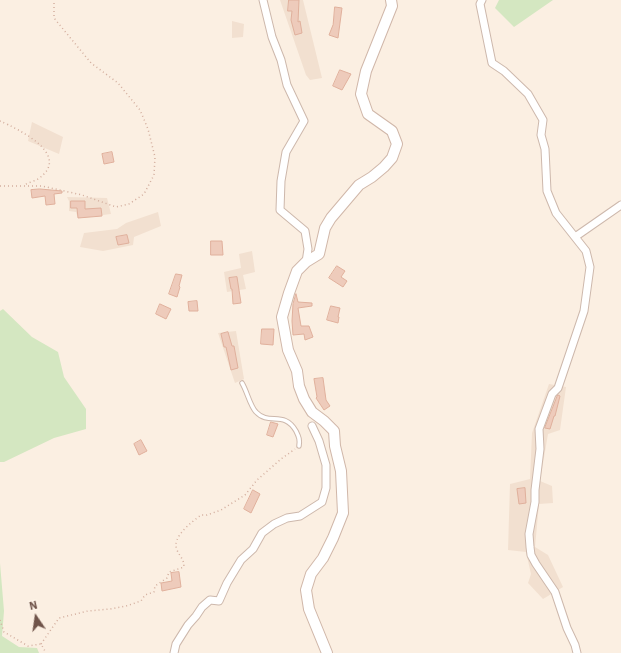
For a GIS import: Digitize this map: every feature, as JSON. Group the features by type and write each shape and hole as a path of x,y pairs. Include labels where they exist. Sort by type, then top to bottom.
{"street":[{"path":"263,0 272,37 281,60 287,85 304,121 286,152 281,181 280,210 305,231 308,249 306,262"},
{"path":"327,653 309,609 306,590 311,574 323,558 343,513 341,471 335,446 334,431 312,412 304,399 299,386 297,371 288,350 282,317 297,271 306,262 319,254 325,228 331,218 359,185 384,167 392,158 397,144 392,131 368,114 361,94 366,71 392,6 391,0"},
{"path":"482,0 480,4 492,62 504,71 528,94 543,120 541,135 545,149 547,191 556,213 586,251 590,267 584,311 558,388 552,394 539,429 539,463 535,490 535,502 529,534 531,555 554,592 577,653"},
{"path":"576,237 621,205"},
{"path":"174,653 176,644 202,607 210,600 219,601 227,583 241,560 252,548 262,533 274,524 287,518 300,516 322,502 326,488 326,465 312,426"}],"lane":[{"path":"242,383 247,391 252,408 256,413 265,417 283,419 292,424 300,439 299,446"}],"path":[{"path":"0,186 42,186 82,195 116,207 129,204 144,194 154,175 155,157 148,129 140,110 118,83 91,63 54,18 54,0"},
{"path":"0,121 37,141 46,151 49,163 46,170 38,179 22,186"},
{"path":"0,620 4,632 28,646 41,644 59,618 88,611 126,606 141,601 145,595 154,592 155,586 167,578 169,572 184,567 184,562 176,549 176,539 188,524 201,515 207,515 221,510 246,495 257,480 299,446"},
{"path":"41,644 46,653"}],"shaded area":[{"path":"280,0 303,0 322,78 310,80 306,75"},
{"path":"232,21 244,24 243,37 232,38"},
{"path":"32,122 63,137 59,154 28,141"},
{"path":"67,197 107,198 111,214 78,218 76,212 69,211 69,201"},
{"path":"158,212 161,226 134,237 133,245 103,251 80,247 84,233 117,229 126,223"},
{"path":"252,251 255,272 243,275 246,289 227,292 224,272 241,268 239,254"},
{"path":"236,331 244,379 235,383 218,333"},
{"path":"549,384 566,387 560,430 548,434 540,481 552,486 553,503 539,504 535,547 548,555 563,587 543,599 528,583 531,574 526,552 508,550 510,484 530,479 532,433"}],"green space":[{"path":"499,0 553,0 514,27 495,8"},
{"path":"3,309 32,337 58,352 64,377 86,409 86,429 54,438 4,462 0,462 0,311"},
{"path":"0,563 4,611 2,636 19,647 37,648 39,653 0,653"}],"building":[{"path":"289,0 299,0 298,22 300,21 302,33 295,35 291,20 292,11 288,11"},
{"path":"335,7 342,8 338,38 329,35 333,25"},
{"path":"340,70 351,74 342,90 333,86"},
{"path":"112,152 114,162 104,164 102,154"},
{"path":"40,189 62,191 62,193 54,194 55,204 46,205 45,196 32,198 31,190"},
{"path":"71,201 85,201 85,209 101,208 102,216 78,218 77,208 71,208"},
{"path":"127,235 129,243 118,245 116,237"},
{"path":"211,241 222,241 223,255 211,255"},
{"path":"337,266 345,271 341,277 347,281 343,287 329,278"},
{"path":"176,274 182,275 177,297 169,294"},
{"path":"237,277 241,303 233,304 232,289 229,278"},
{"path":"296,294 298,302 312,303 312,306 298,308 301,326 309,326 313,337 305,340 304,334 293,335 293,304"},
{"path":"197,301 198,311 189,311 188,302"},
{"path":"160,304 171,309 166,319 156,314"},
{"path":"331,306 340,308 338,323 327,320"},
{"path":"262,329 274,329 273,345 261,344"},
{"path":"228,332 232,346 234,346 238,368 231,370 226,347 224,347 221,334"},
{"path":"323,378 326,400 330,406 324,410 316,398 314,379"},
{"path":"558,395 560,396 550,429 545,428"},
{"path":"271,422 278,424 273,437 267,435"},
{"path":"141,440 147,451 139,455 134,444"},
{"path":"525,488 526,503 519,504 517,489"},
{"path":"253,490 260,494 251,513 244,509"},
{"path":"179,572 181,587 162,591 161,583 172,581 171,573"}]}
